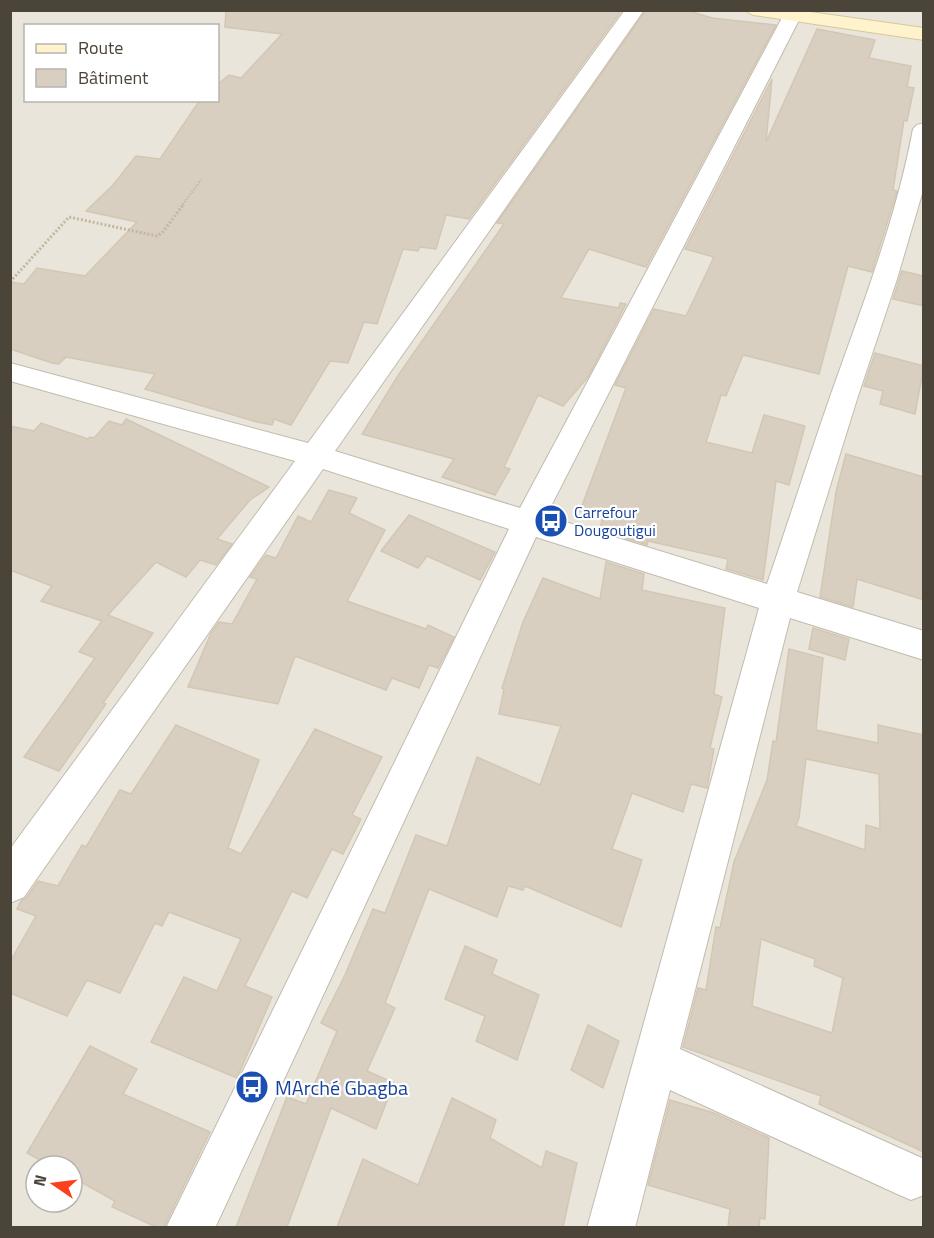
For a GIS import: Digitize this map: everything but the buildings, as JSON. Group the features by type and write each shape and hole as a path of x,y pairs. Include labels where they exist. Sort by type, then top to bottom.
{"street":[{"path":"10,883 635,10"},
{"path":"753,10 924,34"},
{"path":"190,1227 528,522 792,16"},
{"path":"610,1227 657,1061 778,600 844,396 885,279 915,178 924,129"},
{"path":"10,372 315,456 924,646"},
{"path":"657,1061 911,1177"}],"path":[{"path":"10,282 69,217 157,236 162,233 201,180"}],"shaded area":[{"path":"10,11 923,11 923,1227 11,1227"}],"place":[{"name":"Carrefour Dougoutigui","path":"551,521"},
{"name":"MArché Gbagba","path":"252,1087"}]}
